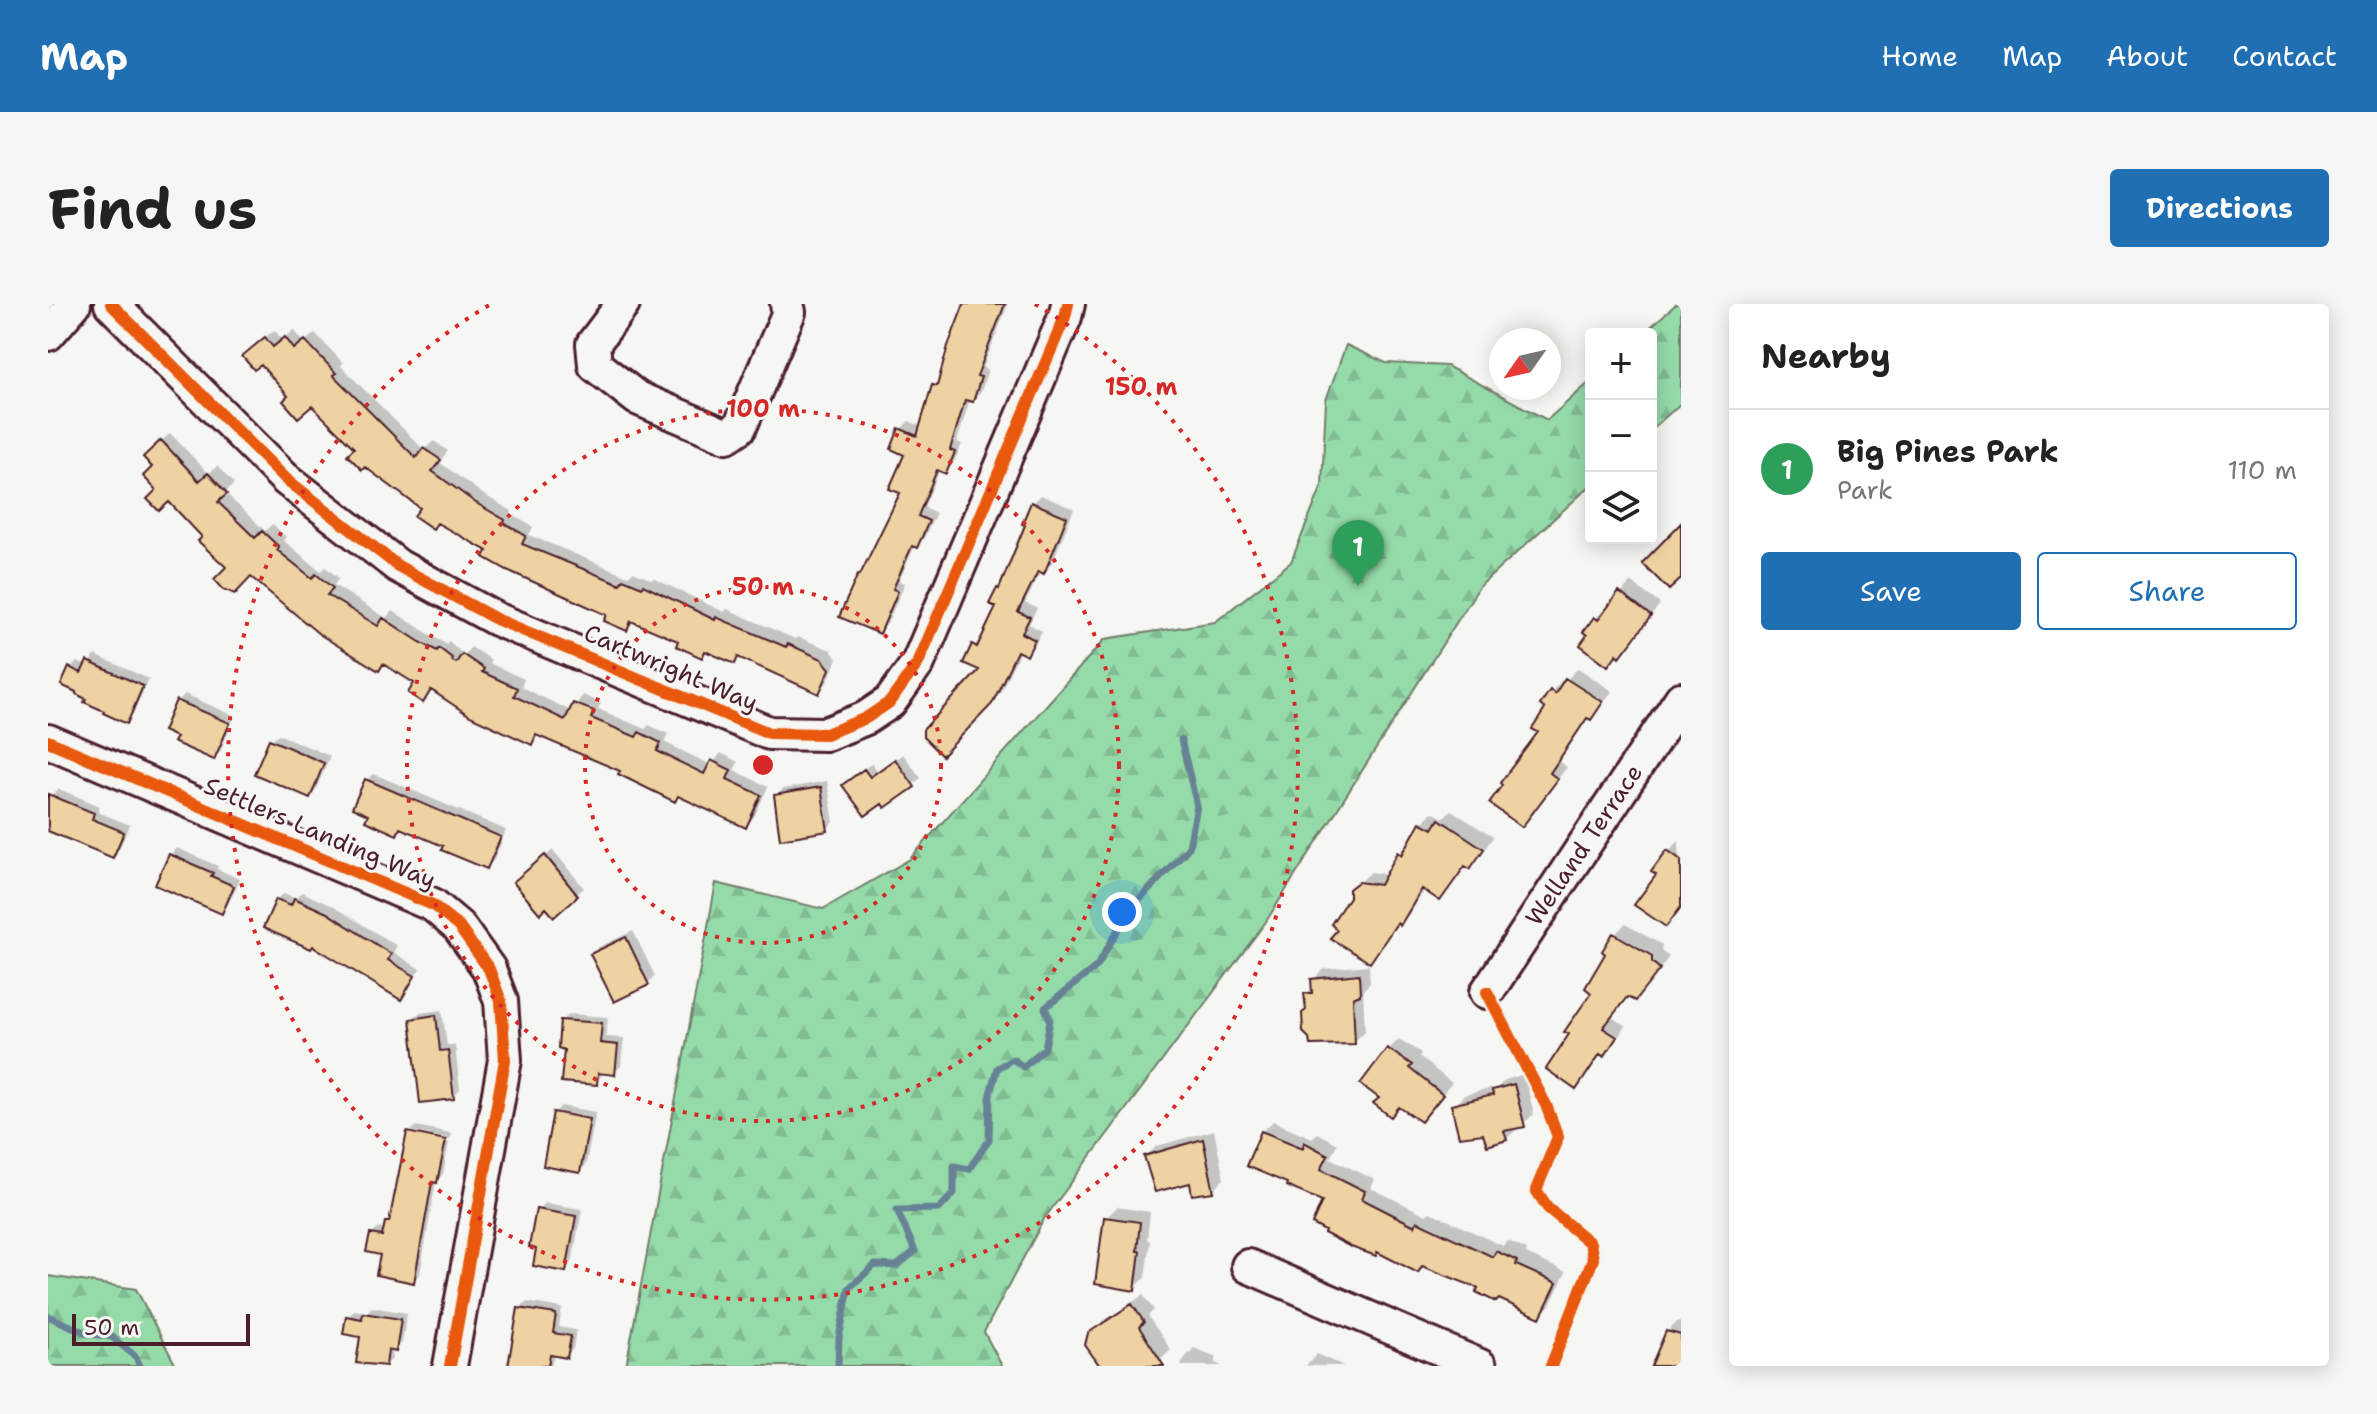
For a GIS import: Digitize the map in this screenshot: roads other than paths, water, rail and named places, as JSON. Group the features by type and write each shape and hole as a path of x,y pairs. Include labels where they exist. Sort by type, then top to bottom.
{"street":[{"path":"48,334 74,304"},
{"name":"Cartwright Way","path":"111,304 286,479 398,566 496,619 769,733 826,734 866,718 890,702 918,663 1068,304"},
{"path":"623,304 593,344 595,365 637,398 727,436 740,427 789,312 787,304"},
{"name":"Welland Terrace","path":"1487,992 1681,699"},
{"name":"Settlers Landing Way","path":"48,741 433,905 459,927 489,969 501,1001 505,1060 450,1366"},
{"path":"1248,1266 1480,1366"}],"waterway":[{"path":"838,1366 839,1338 849,1288 875,1265 897,1266 915,1251 897,1210 939,1209 954,1193 954,1166 969,1169 989,1140 990,1094 997,1068 1013,1059 1023,1067 1045,1048 1050,1020 1045,1008 1097,966 1129,911 1189,847 1197,806 1181,740"},
{"path":"48,1316 86,1333 112,1337 136,1357 140,1366"}],"place":[{"name":"Big Pines Park","path":"1358,586"}]}
